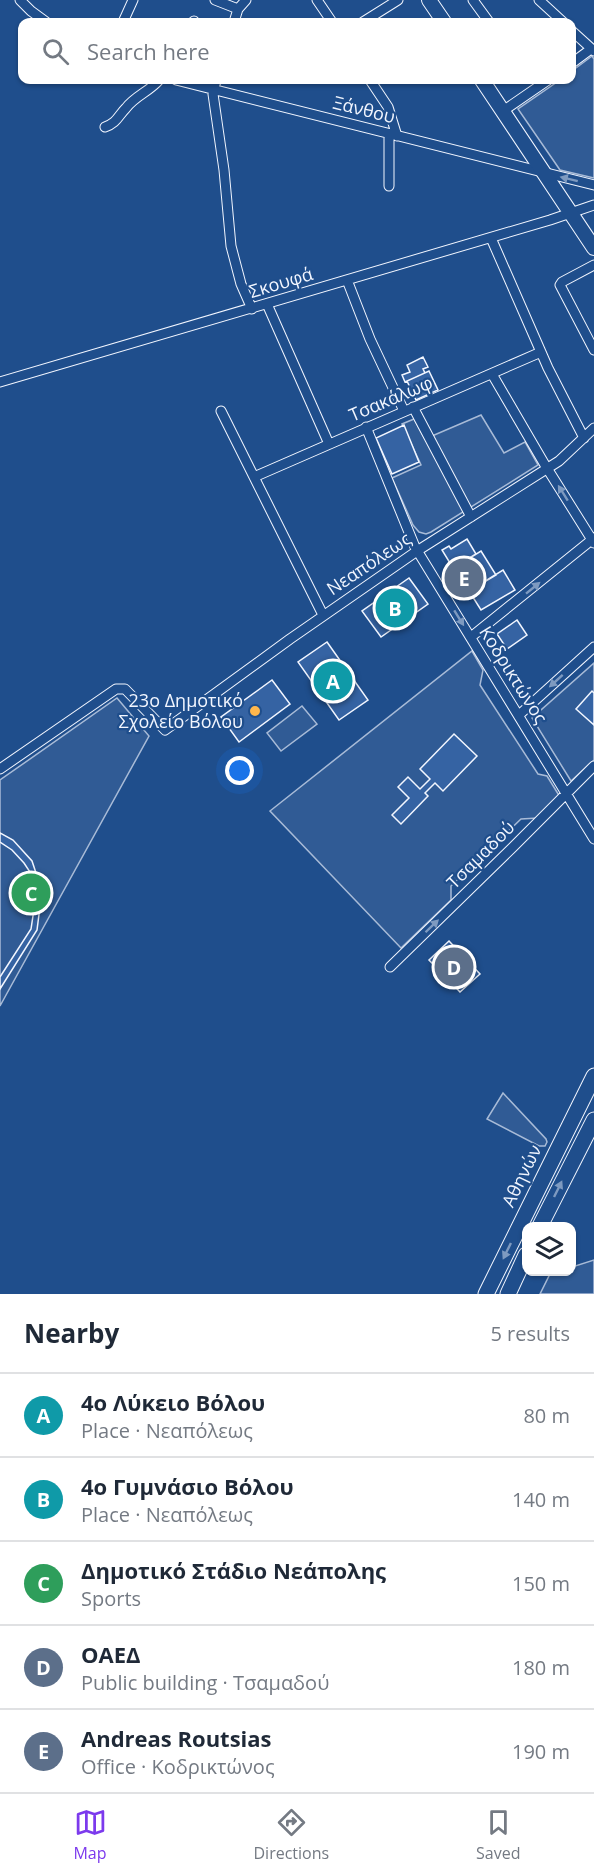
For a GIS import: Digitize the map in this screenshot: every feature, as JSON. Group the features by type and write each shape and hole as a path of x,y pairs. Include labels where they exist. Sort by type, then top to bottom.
{"main road":[{"name":"Αθηνών","path":"486,1294 594,1076"},
{"path":"543,1222 594,1120"},
{"path":"508,1294 522,1264"}],"street":[{"path":"21,0 41,18"},
{"path":"125,18 133,0"},
{"path":"215,0 238,9"},
{"path":"235,18 238,9 246,0"},
{"path":"317,0 329,18"},
{"path":"369,18 398,0"},
{"path":"429,0 441,18"},
{"path":"473,0 486,18"},
{"path":"539,0 559,18"},
{"path":"576,35 593,50 576,61"},
{"path":"105,127 117,122 128,105 156,84"},
{"path":"215,84 231,246 241,284 252,309"},
{"name":"Ξάνθου","path":"215,84 544,173"},
{"path":"372,84 390,112 393,134 389,186"},
{"path":"485,84 594,248"},
{"path":"503,111 535,84"},
{"path":"544,173 594,185"},
{"name":"Σκουφά","path":"0,382 252,309 594,205"},
{"path":"490,238 557,388 584,438"},
{"path":"594,265 560,285 594,350"},
{"path":"347,280 370,339 471,517"},
{"path":"267,304 329,444"},
{"name":"Τσακάλωφ","path":"254,477 541,352"},
{"path":"471,637 593,540 547,469 492,374"},
{"path":"221,411 323,615"},
{"name":"Κοδρικτώνος","path":"366,428 417,551 594,839"},
{"name":"Νεαπόλεως","path":"0,769 116,689 125,689 165,730 323,615 417,551 547,469 594,428"},
{"path":"519,716 594,647"},
{"name":"Τσαμαδού","path":"390,967 594,766"}],"shaded area":[{"path":"592,56 594,59 594,178 560,170 518,109 554,84 576,84 576,68"},
{"path":"481,415 504,453 525,442 538,465 431,532 426,534 419,532 413,525 392,478 421,465 402,424 414,419 425,439"},
{"path":"472,651 483,670 480,685 538,774 547,776 560,797 538,818 521,819 451,886 451,900 401,948 270,811"},
{"path":"594,663 594,760 571,781 532,718"},
{"path":"117,698 149,736 0,1006 0,780"},
{"path":"302,706 317,724 281,751 267,733"},
{"path":"503,1093 546,1139 545,1146 539,1146 487,1119"},
{"path":"594,1260 594,1294 540,1294 549,1276 576,1276 576,1266"}],"building":[{"path":"423,357 428,367 423,369 425,373 405,382 402,375 410,372 407,365"},
{"path":"429,371 438,390 416,400 407,381"},
{"path":"404,425 419,462 392,474 376,438"},
{"path":"467,539 476,554 453,568 442,550 449,546 451,549"},
{"path":"481,551 496,575 466,593 452,569"},
{"path":"503,570 515,590 481,610 469,591"},
{"path":"409,578 428,604 381,637 362,611"},
{"path":"517,620 527,635 507,649 497,634"},
{"path":"327,642 368,700 339,720 298,662"},
{"name":"23ο Δημοτικό Σχολείο Βόλου","path":"272,680 290,704 239,742 221,717"},
{"path":"592,691 594,693 594,725 576,709"},
{"path":"454,734 477,756 443,791 435,783 425,793 428,796 401,824 392,815 409,798 398,787 408,777 420,789 430,779 420,769"},
{"path":"0,833 13,840 32,861 42,891 37,930 0,989 0,977 31,929 36,896 30,872 12,850 0,842"},
{"path":"449,941 480,974 460,992 429,960"}],"place":[{"name":"Andreas Routsias","path":"464,578"},
{"name":"4ο Γυμνάσιο Βόλου","path":"395,608"},
{"name":"4ο Λύκειο Βόλου","path":"333,681"},
{"name":"23ο Δημοτικό Σχολείο Βόλου","path":"255,711"},
{"name":"Δημοτικό Στάδιο Νεάπολης","path":"31,893"},
{"name":"ΟΑΕΔ","path":"454,967"}]}
